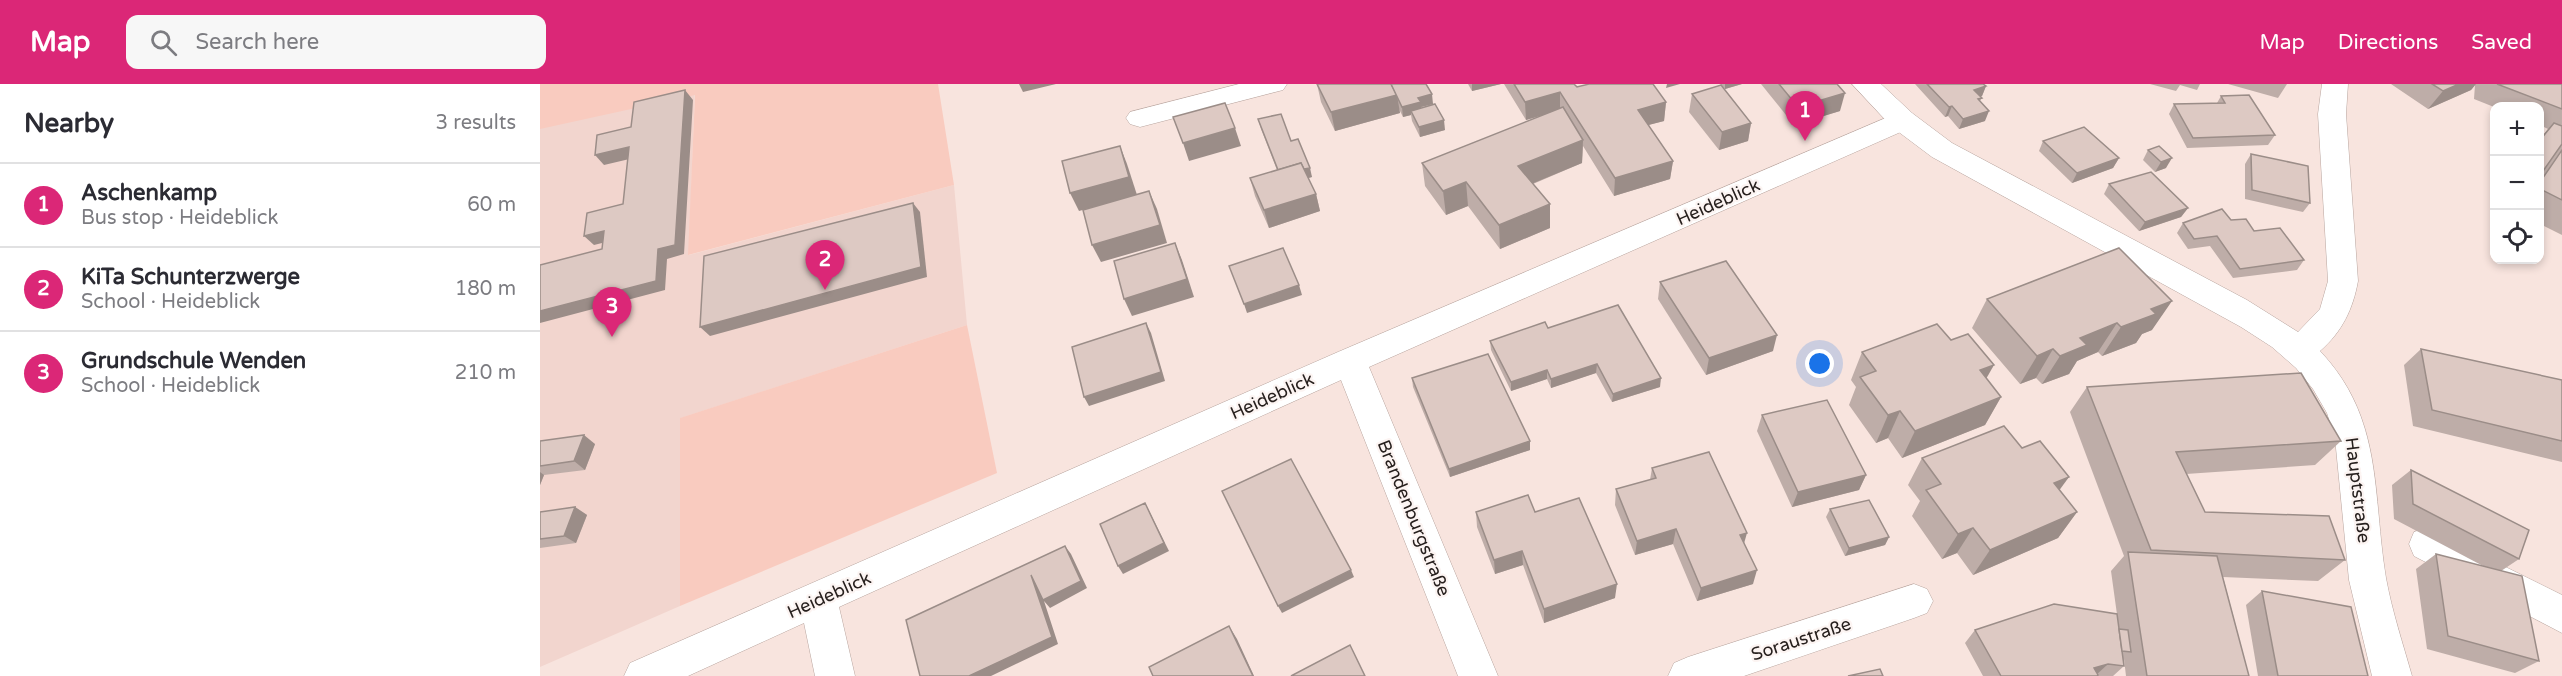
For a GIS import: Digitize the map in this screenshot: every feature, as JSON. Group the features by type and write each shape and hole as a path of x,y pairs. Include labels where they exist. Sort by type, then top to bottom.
{"street":[{"path":"1140,118 1274,84"},
{"name":"Hauptstraße","path":"1865,84 1902,120 1942,150 2246,315 2298,350 2330,384 2348,420 2352,438 2368,580 2392,676"},
{"path":"2298,350 2317,337 2331,320 2342,291 2332,114 2335,84"},
{"name":"Heideblick","path":"644,676 1350,361 1902,120"},
{"name":"Brandenburgstraße","path":"1350,361 1478,676"},
{"path":"2427,544 2562,615"},
{"path":"818,600 835,676"},
{"name":"Soraustraße","path":"1688,676 1914,602"}],"shaded area":[{"path":"540,84 695,84 689,255 954,185 967,325 681,418 680,606 540,667"},
{"path":"540,84 938,84 954,185 688,255 695,95 540,129"},
{"path":"967,325 997,473 680,606 680,418"}],"building":[{"path":"1317,84 1391,84 1397,95 1331,112"},
{"path":"1391,84 1426,84 1432,94 1418,98 1421,102 1402,107"},
{"path":"1514,84 1574,84 1577,87 1589,84 1653,84 1666,102 1638,110 1673,161 1615,178 1560,92 1525,102"},
{"path":"1779,84 1837,84 1845,93 1798,107"},
{"path":"1927,84 1983,84 1986,86 1974,90 1982,98 1978,99 1989,111 1963,119"},
{"path":"2432,84 2459,84 2443,91"},
{"path":"2497,84 2562,84 2562,109"},
{"path":"1721,85 1751,123 1722,132 1692,94"},
{"path":"685,90 675,245 658,249 656,281 540,311 540,265 602,249 604,231 584,236 587,213 623,204 629,147 595,155 597,135 631,127 634,102"},
{"path":"2249,95 2275,135 2193,138 2174,104 2225,103 2221,96"},
{"path":"1225,103 1235,128 1183,143 1173,117"},
{"path":"1435,104 1444,120 1419,127 1411,111"},
{"path":"1563,107 1583,140 1518,166 1550,204 1499,225 1466,182 1443,191 1422,163"},
{"path":"1281,114 1291,141 1298,139 1310,168 1304,169 1301,163 1278,170 1258,119"},
{"path":"2554,123 2562,126 2562,144 2544,170 2544,156 2544,135"},
{"path":"2084,127 2119,158 2077,173 2043,141"},
{"path":"1120,146 1129,177 1070,193 1062,161"},
{"path":"2159,146 2172,158 2161,162 2148,150"},
{"path":"2562,150 2562,200 2544,191 2544,176"},
{"path":"2251,154 2308,166 2310,203 2252,190"},
{"path":"1301,163 1316,194 1264,210 1250,178"},
{"path":"2151,172 2188,208 2145,222 2109,184"},
{"path":"1149,191 1160,225 1092,245 1083,210"},
{"path":"913,203 921,267 700,327 704,256"},
{"path":"2222,209 2231,220 2246,219 2254,231 2280,228 2304,260 2240,269 2217,236 2194,239 2183,223"},
{"path":"1175,243 1187,279 1124,299 1114,261"},
{"path":"1283,248 1299,285 1244,304 1229,266"},
{"path":"2119,248 2172,301 2151,309 2156,314 2121,327 2117,323 2080,338 2087,345 2060,356 2053,349 2037,356 1987,299"},
{"path":"1726,261 1777,335 1709,358 1660,282"},
{"path":"1618,305 1661,378 1613,394 1597,364 1551,379 1547,370 1511,382 1490,341 1545,322 1548,328"},
{"path":"1146,323 1161,372 1084,397 1072,347"},
{"path":"1937,324 1951,340 1968,334 1994,365 1980,370 2001,397 1915,431 1900,411 1888,415 1860,377 1876,371 1862,352"},
{"path":"2421,349 2562,380 2562,441 2432,410"},
{"path":"1488,354 1530,441 1449,469 1412,378"},
{"path":"2301,373 2341,441 2176,452 2205,512 2329,516 2345,560 2151,550 2087,387"},
{"path":"1827,400 1866,475 1798,492 1762,415"},
{"path":"2004,426 2022,448 2040,441 2069,477 2054,483 2077,512 1990,550 1973,528 1958,534 1926,490 1941,484 1922,458"},
{"path":"584,435 574,461 540,466 540,441"},
{"path":"1709,452 1747,533 1740,535 1757,570 1701,588 1676,529 1637,541 1616,489 1656,478 1652,468"},
{"path":"1291,459 1351,570 1278,606 1222,491"},
{"path":"2411,470 2529,530 2519,559 2413,504"},
{"path":"1528,495 1535,512 1579,498 1617,584 1544,609 1522,551 1494,560 1476,512"},
{"path":"1869,500 1889,537 1849,548 1830,509"},
{"path":"1145,503 1164,543 1118,566 1100,524"},
{"path":"575,507 564,536 540,539 540,512"},
{"path":"1065,546 1081,581 1043,600 1031,575 1052,637 969,676 920,676 906,620"},
{"path":"2128,552 2217,556 2249,676 2147,676"},
{"path":"2436,554 2522,576 2539,661 2448,636"},
{"path":"2262,591 2351,607 2368,676 2278,676"},
{"path":"2054,604 2117,614 2124,666 2108,664 2094,668 2097,676 2001,676 1975,630"},
{"path":"1229,626 1253,676 1153,676 1149,667"},
{"path":"2119,629 2128,630 2131,652 2122,651"},
{"path":"1350,645 1365,676 1291,676"},
{"path":"1880,669 1883,676 1848,676"}],"place":[{"name":"Aschenkamp","path":"1805,141"},
{"name":"KiTa Schunterzwerge","path":"825,290"},
{"name":"Grundschule Wenden","path":"612,337"}]}
